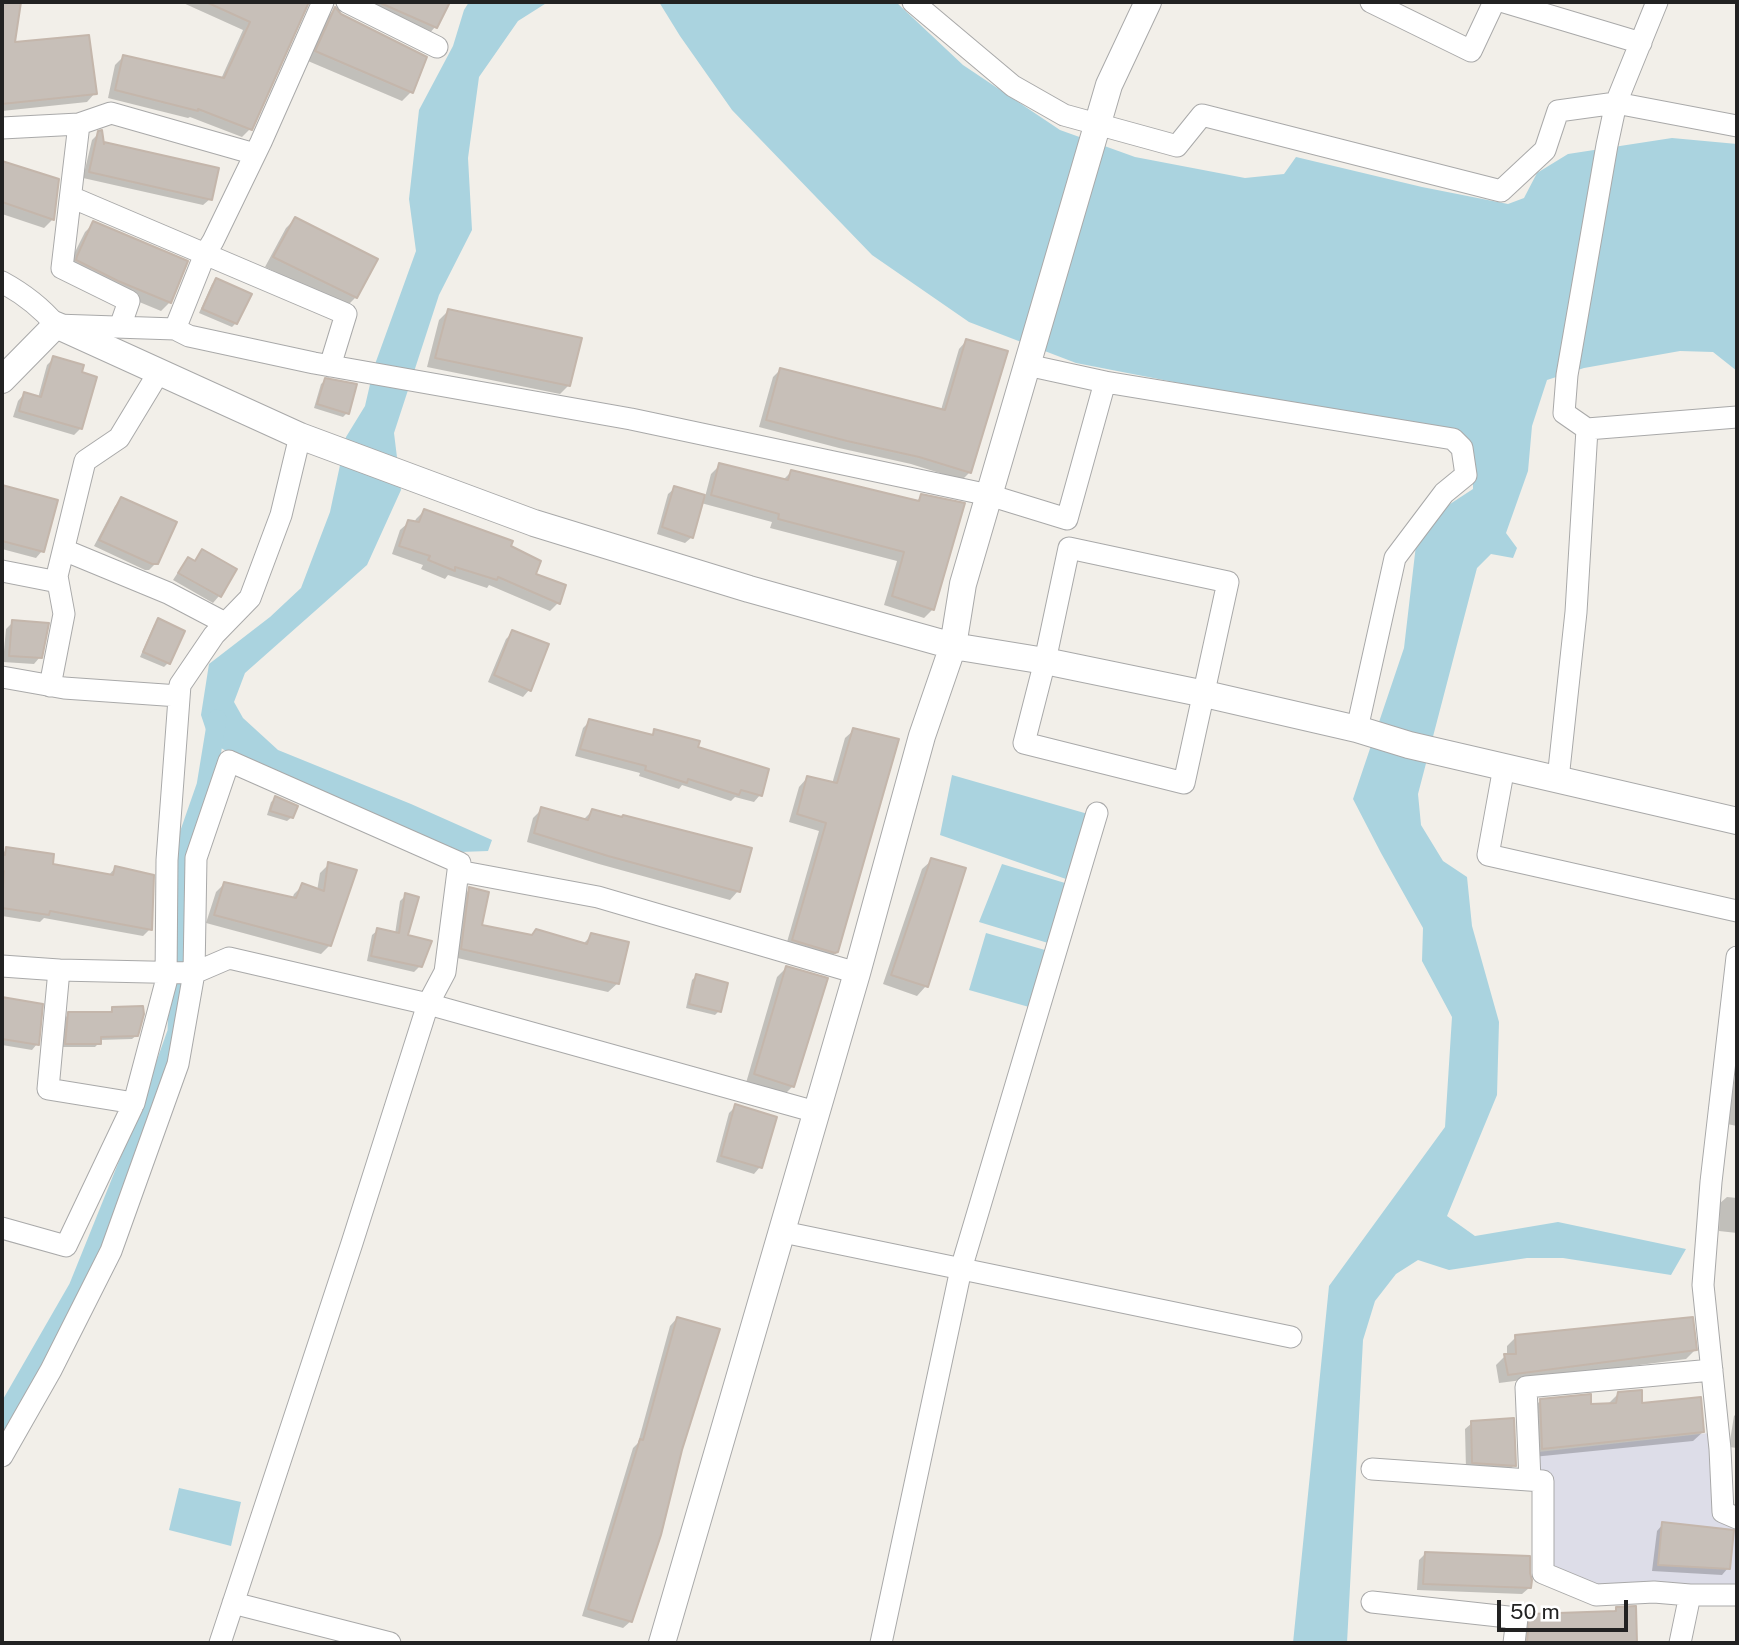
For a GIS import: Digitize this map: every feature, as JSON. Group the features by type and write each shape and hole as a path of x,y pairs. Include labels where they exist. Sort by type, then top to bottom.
{"street":[{"path":"175,329 205,254 255,154 323,2"},
{"path":"347,2 437,47"},
{"path":"913,2 1013,86 1064,115 1177,146 1202,115 1501,191 1545,150 1558,111 1616,103 1737,127"},
{"path":"662,1643 783,1232 922,736 953,646 963,584 1109,85 1148,2"},
{"path":"1371,2 1471,51 1494,2"},
{"path":"1504,2 1641,43"},
{"path":"1657,2 1616,103 1567,374 1563,413 1587,429 1737,416"},
{"path":"2,128 79,124 111,113 255,154"},
{"path":"79,124 62,268 129,301 120,327"},
{"path":"71,197 346,314 330,366"},
{"path":"2,282 40,306 57,325 304,438 534,523 750,589 953,646 1045,661 1205,694 1357,729 1409,746 1737,821"},
{"path":"2,380 57,325 175,329 189,336 330,366 631,419 989,495 1067,519"},
{"path":"1029,360 1104,382 1453,439 1462,448 1466,475 1444,493 1395,558 1357,729"},
{"path":"50,686 64,614 57,576 85,461 119,438 159,372"},
{"path":"1069,548 1228,582 1184,783 1024,743 1069,548 1067,519 1104,382"},
{"path":"1558,779 1576,612 1587,429"},
{"path":"2,1228 66,1246 134,1103 166,982 167,860 180,685 214,635 250,598 281,515 304,438"},
{"path":"64,550 168,593 225,623"},
{"path":"2,571 58,582"},
{"path":"2,677 64,688 179,696"},
{"path":"2,1456 51,1370 111,1251 178,1064 194,973 196,858 229,761 460,863 445,972 429,1004 220,1643"},
{"path":"1504,767 1488,855 1737,911"},
{"path":"881,1643 961,1269 1097,813"},
{"path":"458,871 598,897 857,973"},
{"path":"1737,957 1711,1182 1703,1285 1712,1370 1729,1451 1723,1512 1737,1518"},
{"path":"2,966 194,973 229,958 429,1004 816,1112"},
{"path":"59,970 48,1089 134,1103"},
{"path":"783,1232 1291,1337"},
{"path":"1530,1480 1526,1387 1712,1370"},
{"path":"1372,1469 1543,1481 1543,1573 1596,1595 1654,1592 1737,1595"},
{"path":"1680,1643 1690,1595"},
{"path":"1372,1602 1517,1618 1514,1643"},
{"path":"233,1603 390,1643"}],"shaded area":[{"path":"1718,1432 1723,1512 1737,1518 1737,1595 1612,1595 1543,1573 1529,1453"}],"water":[{"path":"469,2 548,2 518,21 479,77 468,158 472,230 439,295 394,433 401,490 367,565 245,673 234,702 243,718 278,750 492,840 488,851 460,852 230,753 210,742 201,715 209,664 270,617 301,588 330,512 346,437 365,406 374,367 416,251 409,199 419,110 453,46"},
{"path":"659,2 896,2 963,65 1060,130 1135,157 1245,178 1284,174 1296,157 1508,204 1524,198 1537,173 1568,154 1672,138 1737,144 1737,371 1713,352 1680,351 1584,368 1547,380 1532,426 1528,471 1506,533 1517,548 1513,558 1491,554 1477,568 1418,794 1421,825 1443,861 1467,877 1472,926 1499,1022 1497,1095 1447,1216 1475,1236 1558,1222 1686,1249 1671,1275 1563,1258 1527,1258 1449,1270 1418,1260 1396,1274 1375,1301 1363,1340 1347,1643 1293,1643 1329,1286 1445,1127 1452,1017 1422,961 1423,928 1353,799 1404,648 1416,545 1427,519 1473,489 1473,469 1467,443 1287,404 1076,363 969,322 872,255 732,110"},
{"path":"952,775 1088,814 1066,879 940,835"},
{"path":"1002,864 1065,883 1048,943 979,922"},
{"path":"986,933 1045,950 1029,1007 969,990"},
{"path":"179,1488 241,1502 231,1546 169,1530"}],"building":[{"path":"2,2 21,2 15,42 89,35 97,94 2,104"},
{"path":"206,2 309,2 252,130 198,109 115,90 123,55 224,78 250,22"},
{"path":"378,2 450,2 437,28"},
{"path":"335,7 341,14 427,57 413,93 315,51"},
{"path":"102,130 104,144 219,168 212,200 89,172 98,131"},
{"path":"2,161 59,179 54,220 2,202"},
{"path":"295,217 378,259 357,298 273,257"},
{"path":"93,221 188,261 171,303 76,260"},
{"path":"216,278 252,294 237,324 202,309"},
{"path":"448,309 582,338 570,386 435,358"},
{"path":"966,339 1008,351 971,473 919,457 766,420 780,368 945,410"},
{"path":"53,356 84,365 82,372 97,377 82,429 19,411 24,392 41,397"},
{"path":"325,378 357,384 349,414 317,404"},
{"path":"719,463 788,480 791,470 919,501 921,494 965,503 934,610 892,596 904,552 778,519 779,514 711,495"},
{"path":"2,485 58,500 44,552 2,541"},
{"path":"674,486 705,495 693,538 662,527"},
{"path":"121,497 177,522 158,564 152,564 99,540"},
{"path":"424,509 513,541 511,546 541,561 536,574 566,585 560,604 498,577 497,580 455,567 455,571 428,560 430,556 399,546 408,520 419,522"},
{"path":"202,549 237,569 221,597 178,573 188,557 195,561"},
{"path":"158,618 185,631 170,664 143,652"},
{"path":"12,620 49,623 42,658 9,656"},
{"path":"512,630 549,644 531,691 494,675"},
{"path":"589,719 653,735 654,729 700,741 698,747 769,769 762,796 741,790 739,795 688,779 687,783 645,770 646,766 580,749"},
{"path":"853,728 899,739 838,952 835,953 792,940 826,823 797,814 807,776 837,783"},
{"path":"275,796 298,806 293,818 270,811"},
{"path":"541,807 588,820 592,809 622,817 623,815 752,848 740,892 534,833"},
{"path":"6,847 54,854 53,864 113,875 115,866 154,875 152,930 50,911 49,915 2,908 2,854 5,855"},
{"path":"931,858 966,868 928,987 891,975"},
{"path":"328,862 357,870 331,946 214,915 224,882 296,898 302,883 324,891"},
{"path":"469,887 489,892 482,925 532,935 536,929 587,944 591,933 629,942 619,984 461,949"},
{"path":"405,893 419,897 408,935 432,941 422,967 371,956 377,928 399,933"},
{"path":"786,966 828,978 794,1087 754,1074"},
{"path":"696,974 728,983 721,1012 689,1004"},
{"path":"2,997 43,1004 39,1045 2,1039"},
{"path":"143,1006 144,1014 138,1036 101,1037 101,1044 65,1044 68,1012 112,1012 112,1007"},
{"path":"735,1104 777,1117 762,1168 721,1156"},
{"path":"677,1317 720,1329 682,1450 661,1535 632,1622 588,1609 640,1439 643,1440"},
{"path":"1693,1317 1697,1350 1508,1375 1504,1354 1516,1354 1515,1335"},
{"path":"1642,1390 1642,1403 1701,1397 1704,1432 1542,1449 1540,1399 1591,1394 1591,1404 1616,1403 1618,1392"},
{"path":"1514,1418 1516,1466 1472,1463 1471,1421"},
{"path":"1662,1522 1734,1530 1730,1569 1658,1565"},
{"path":"1425,1552 1530,1556 1531,1588 1423,1584"},
{"path":"1636,1606 1637,1643 1527,1643 1529,1614 1616,1611 1616,1607"}],"waterway":[{"path":"2,1420 78,1288 145,1122 177,1032 183,852 206,786 217,719"}]}
